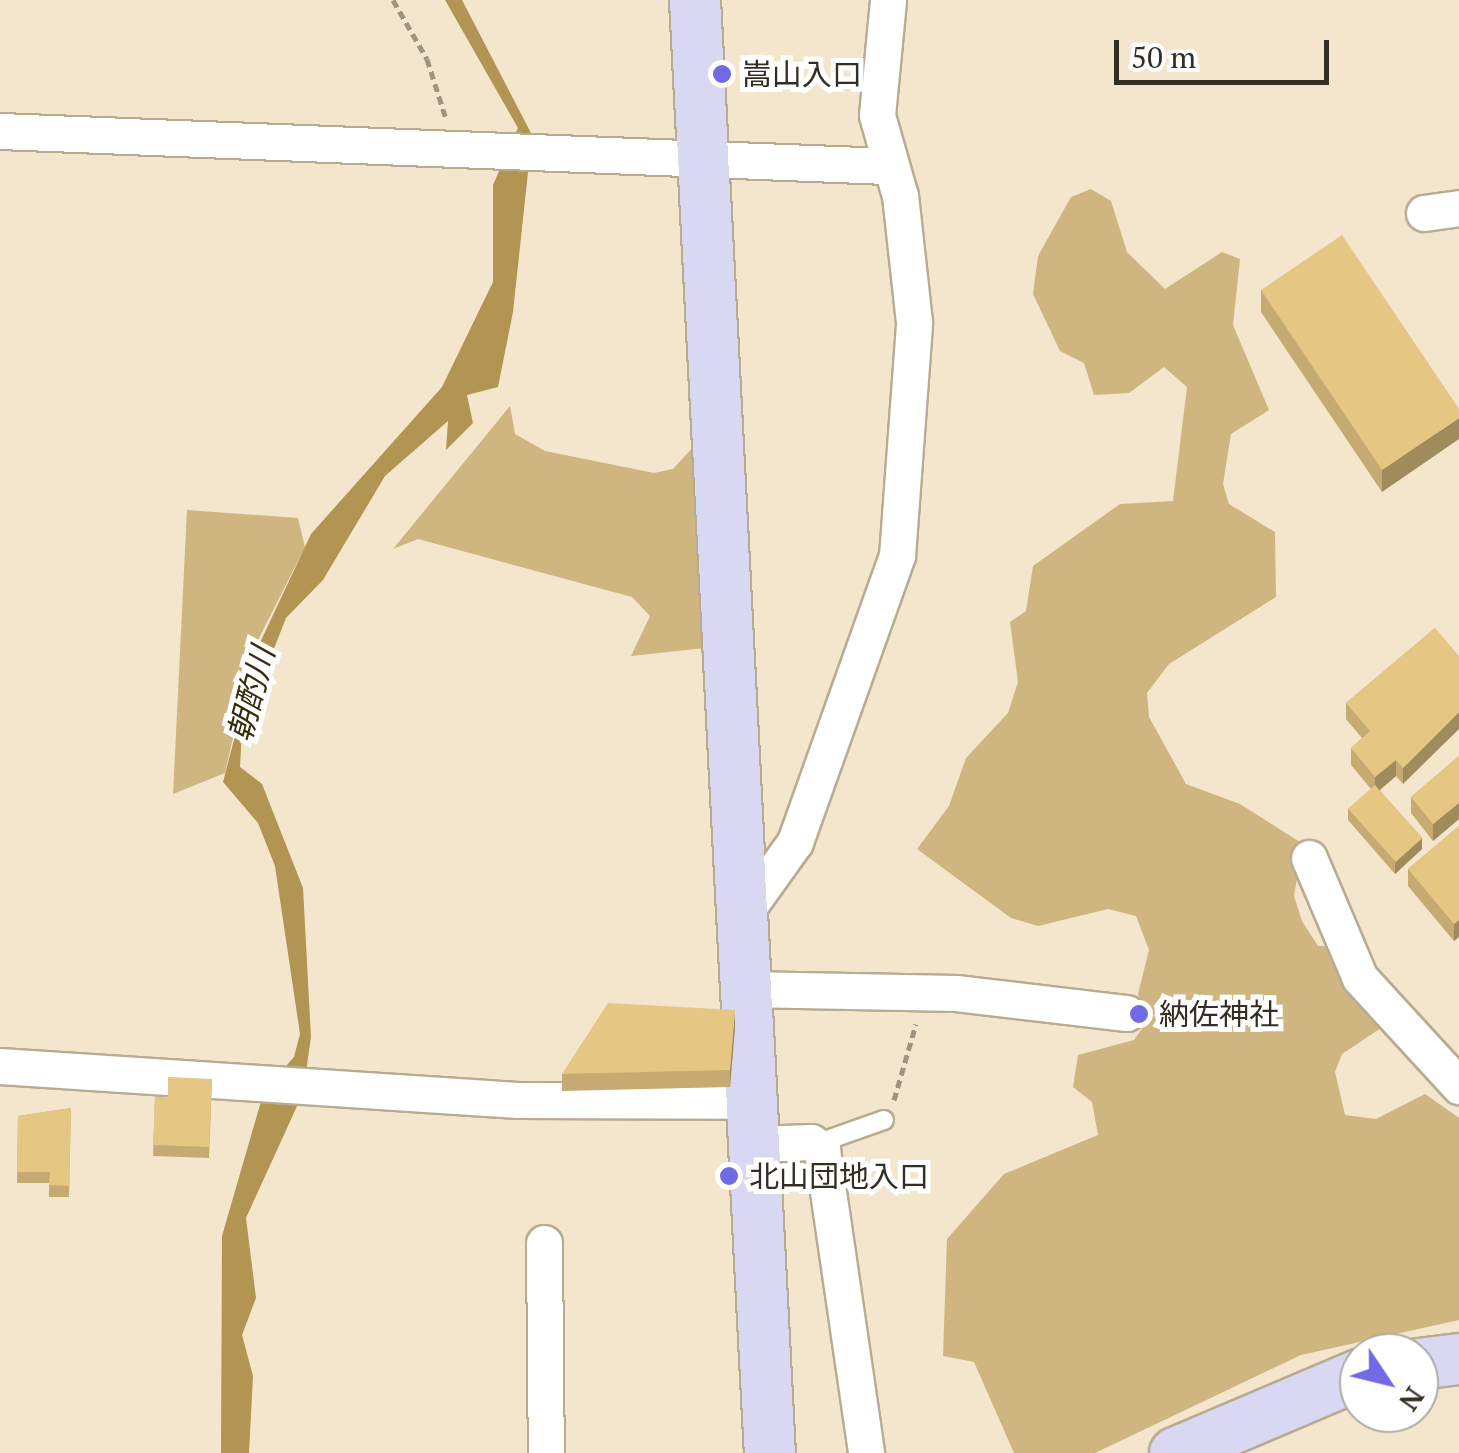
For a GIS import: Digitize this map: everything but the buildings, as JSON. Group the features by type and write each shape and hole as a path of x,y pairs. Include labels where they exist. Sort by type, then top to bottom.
{"street":[{"path":"695,0 770,1453"},
{"path":"742,916 795,842 897,556 914,322 900,196 886,166 877,114 888,0"},
{"path":"0,131 554,158 886,166"},
{"path":"1424,213 1459,208"},
{"path":"1309,858 1360,978 1459,1086"},
{"path":"745,989 923,992 1127,1013"},
{"path":"0,1066 251,1079 751,1123 816,1144 866,1453"},
{"path":"544,1243 546,1453"},
{"path":"1175,1453 1339,1383"}],"lane":[{"path":"816,1144 880,1121"}],"path":[{"path":"392,0 438,86 457,152"},
{"path":"880,1121 898,1092 923,992"}],"shaded area":[{"path":"1091,189 1111,201 1127,252 1165,289 1222,252 1240,259 1233,325 1269,410 1231,434 1223,484 1229,504 1275,532 1276,597 1169,664 1147,693 1149,717 1186,784 1240,804 1303,844 1294,896 1302,921 1318,946 1335,946 1384,1026 1342,1054 1335,1072 1345,1115 1376,1119 1425,1094 1459,1118 1459,1320 1400,1333 1339,1333 1339,1347 1301,1355 1095,1453 1014,1453 974,1362 943,1356 947,1239 1004,1174 1098,1135 1092,1102 1073,1087 1078,1055 1134,1040 1149,1019 1138,994 1149,950 1136,916 1108,909 1038,926 1011,918 917,849 949,806 966,758 1008,713 1018,682 1010,622 1026,611 1033,566 1120,504 1173,501 1187,387 1164,367 1129,393 1094,395 1084,363 1060,351 1033,294 1038,256 1071,197"},
{"path":"510,406 515,434 545,451 654,473 673,469 694,446 714,647 631,656 650,616 632,597 418,539 393,549"},
{"path":"187,510 298,518 305,547 252,652 225,773 173,794"}],"water":[{"name":"朝酌川","path":"445,0 462,0 532,135 513,312 498,387 467,395 473,423 446,450 448,421 385,476 323,580 286,618 242,730 240,767 262,784 303,888 311,1037 303,1093 246,1218 256,1298 242,1335 253,1376 249,1453 221,1453 222,1236 264,1091 294,1057 300,1034 275,866 258,823 223,782 258,647 311,534 442,387 493,282 493,185 518,128"}],"place":[{"name":"嵩山入口","path":"722,74"},
{"name":"納佐神社","path":"1139,1014"},
{"name":"北山団地入口","path":"729,1176"}]}
